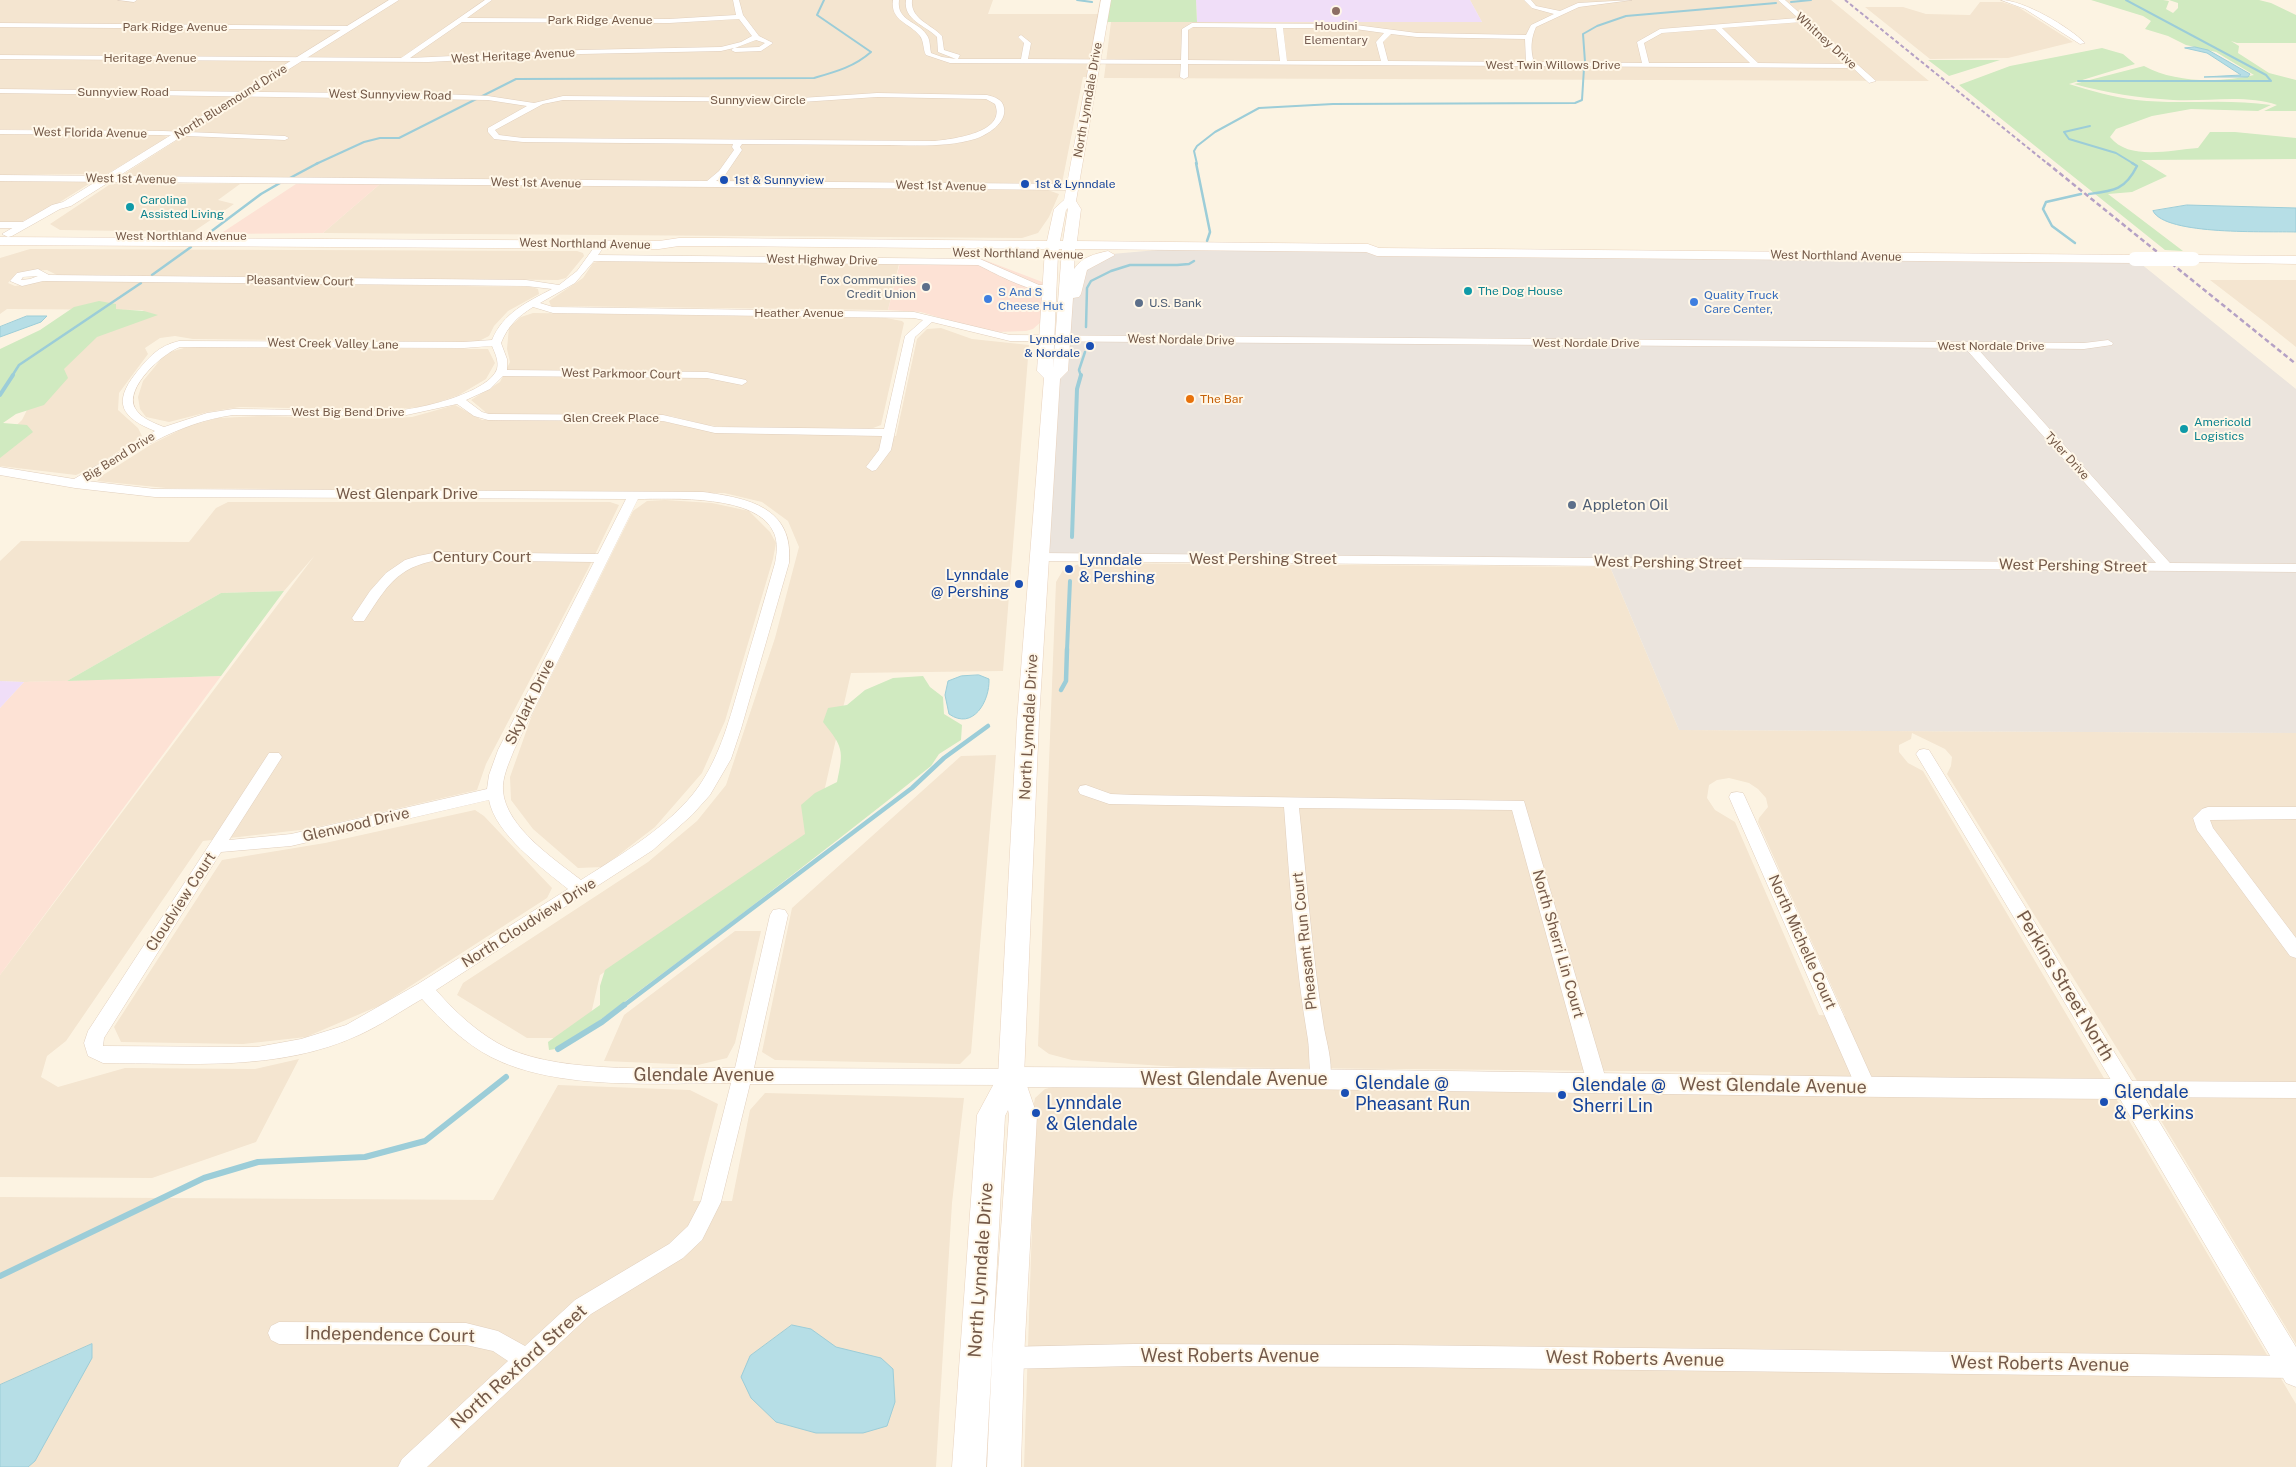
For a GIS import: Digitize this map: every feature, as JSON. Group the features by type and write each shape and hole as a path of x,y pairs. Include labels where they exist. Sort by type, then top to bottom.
{"main road":[{"name":"North Lynndale Drive","path":"1004,1467 1008,1358 1023,1116 1011,1077 1028,720 1052,377 1060,371 1064,339 1069,250 1075,209 1071,194 1106,0"},
{"name":"North Lynndale Drive","path":"1052,377 1045,371 1048,288 1057,221 1060,209 1071,194"},
{"path":"999,249 1035,239 1050,224 1057,221"},
{"path":"40,223 44,230 54,235"},
{"path":"1072,227 1082,237 1097,242 1167,244 1178,247"},
{"name":"West Northland Avenue","path":"7,236 347,238 360,242"},
{"name":"West Northland Avenue","path":"7,236 331,244 360,242 659,245 696,242 1052,250 1178,247 1368,248 1377,252"},
{"name":"West Northland Avenue","path":"659,245 674,248 970,258 999,249"},
{"path":"999,249 1023,259"},
{"name":"West Northland Avenue","path":"1069,250 1108,255 1280,256 1369,255 1377,252 2296,260"},
{"path":"1065,298 1074,294 1078,275 1084,264 1094,258 1108,255"},
{"path":"1037,261 1050,271"},
{"name":"North Lynndale Drive","path":"969,1467 974,1358 991,1115 1011,1077"}],"street":[{"path":"121,0 134,0"},
{"name":"North Bluemound Drive","path":"7,236 67,204 395,0"},
{"path":"402,60 489,0"},
{"path":"727,48 754,50 765,47 770,43 756,36 740,17 736,8 736,0"},
{"path":"896,0 894,6 898,14 921,32 927,41 928,54 953,59"},
{"path":"909,0 908,7 910,13 940,37 940,52 953,59"},
{"path":"1527,0 1534,7 1559,13"},
{"path":"1531,65 1528,56 1528,37 1533,26 1578,5 1629,0"},
{"name":"Whitney Drive","path":"1781,0 1872,81"},
{"path":"2004,0 2027,8 2082,43"},
{"path":"898,14 910,13"},
{"name":"Park Ridge Avenue","path":"460,20 669,21 740,17"},
{"path":"1647,65 1643,59 1640,42 1644,38 1664,30 1803,20"},
{"name":"Park Ridge Avenue","path":"0,25 350,28"},
{"path":"1279,25 1284,64"},
{"path":"1184,77 1185,29 1192,26 1348,26 1426,36 1528,37"},
{"path":"1716,26 1757,66"},
{"path":"921,32 934,31"},
{"path":"1385,64 1379,42 1389,32"},
{"path":"727,48 743,44 756,36"},
{"path":"1022,37 1028,43 1024,59"},
{"name":"West Heritage Avenue","path":"300,59 402,60 481,58 581,52 727,48"},
{"name":"Heritage Avenue","path":"0,57 300,59"},
{"name":"West Twin Willows Drive","path":"953,59 1183,60 1284,64 1855,66"},
{"name":"Sunnyview Road","path":"0,91 246,93"},
{"name":"West Sunnyview Road","path":"246,93 470,97 534,105"},
{"name":"Sunnyview Circle","path":"886,95 976,96 994,99 1001,105 997,120 991,128 972,136 948,142 737,144 523,140 501,138 492,133 495,126 534,105 568,98 801,100 886,95"},
{"name":"West Florida Avenue","path":"0,132 180,134 285,138"},
{"path":"712,181 722,173 738,150 737,144"},
{"name":"West 1st Avenue","path":"0,178 712,181 1071,194"},
{"name":"North Bluemound Drive","path":"7,236 40,223 64,208 67,204"},
{"path":"500,373 502,365 496,343 504,325 515,314 576,277 600,244"},
{"name":"West Highway Drive","path":"591,258 970,258 990,265 1037,288 1048,288"},
{"name":"Pleasantview Court","path":"42,278 526,283 546,284 559,288"},
{"name":"Heather Avenue","path":"532,304 553,310 890,314 931,318 986,335 1064,339"},
{"path":"872,467 884,450 907,342 916,330 931,318"},
{"name":"West Nordale Drive","path":"1064,339 2084,346 2108,343"},
{"name":"West Creek Valley Lane","path":"162,430 153,427 134,415 126,400 128,392 154,356 170,346 202,342 456,346 496,343"},
{"name":"Tyler Drive","path":"1968,345 2166,566"},
{"name":"West Parkmoor Court","path":"500,373 707,375 742,382"},
{"name":"West Big Bend Drive","path":"162,430 222,413 402,413 427,410 459,400 487,385 500,373"},
{"name":"Glen Creek Place","path":"459,400 478,414 488,417 663,418 716,430 888,433"},
{"name":"Big Bend Drive","path":"75,484 162,430"},
{"name":"West Glenpark Drive","path":"0,471 118,490 163,493 703,496 746,504 765,515 778,527 784,541 784,555"},
{"name":"Skylark Drive","path":"494,793 495,782 506,750 634,495"},
{"name":"North Cloudview Drive","path":"94,1048 95,1052 110,1055 233,1056 277,1052 325,1040 352,1030 424,989 634,855 669,828 686,811 714,775 732,736 784,555"},
{"name":"Century Court","path":"359,618 388,577 395,570 412,561 438,556 602,558"},
{"name":"West Pershing Street","path":"1040,557 2296,568"},
{"name":"Perkins Street North","path":"1924,754 2295,1369"},
{"name":"Cloudview Court","path":"94,1048 95,1036 274,757"},
{"path":"1086,790 1109,799 1291,802"},
{"path":"494,793 496,805 507,822 554,868 581,890"},
{"name":"Glenwood Drive","path":"217,847 291,840 494,793"},
{"name":"North Michelle Court","path":"1736,797 1866,1088"},
{"name":"North Sherri Lin Court","path":"1291,802 1518,805 1597,1084"},
{"name":"Pheasant Run Court","path":"1291,802 1308,986 1319,1052 1321,1079"},
{"path":"2296,813 2221,813 2208,814 2202,818 2205,830 2296,950"},
{"name":"North Rexford Street","path":"410,1467 583,1307 676,1251 695,1233 711,1202 743,1075 779,915"},
{"name":"Glendale Avenue","path":"424,989 470,1033 500,1053 523,1061 582,1072 1011,1077"},
{"name":"West Glendale Avenue","path":"1011,1077 1321,1079 1866,1088 2296,1090"},
{"name":"Independence Court","path":"278,1333 466,1334 498,1342 525,1359"},
{"name":"West Roberts Avenue","path":"974,1358 1134,1355 1396,1356 2295,1369"}],"shaded area":[{"path":"0,0 993,0 988,14 1104,14 1092,77 1083,77 1062,183 1059,184 128,176 124,174 279,75 267,75 181,128 171,131 0,129"},
{"name":"Houdini Elementary","path":"1196,0 1470,0 1482,22 1197,22"},
{"path":"1470,0 1831,0 1929,81 1104,78 1111,22 1482,22"},
{"path":"1980,2 2002,2 2018,7 2073,42 2008,58 1930,59 1865,7 1903,7 1926,14 1970,15"},
{"path":"0,134 160,135 168,137 107,174 0,175"},
{"path":"0,181 92,182 55,205 21,222 0,222"},
{"path":"119,183 240,184 218,200 234,204 193,232 60,230 50,224 109,185"},
{"path":"296,184 380,184 323,233 220,234"},
{"path":"380,184 1045,189 1059,194 1049,217 1038,233 1022,238 323,233"},
{"path":"1191,247 2135,259 2296,389 2296,733 1679,730 1608,562 1040,557 1064,339 1078,275 1112,254"},
{"path":"30,249 577,251 583,253 584,256 566,278 558,280 57,275 47,270 27,271 15,275 8,283 15,286 46,281 114,281 531,287 538,289 539,294 508,311 494,326 489,336 477,342 193,339 175,336 160,338 145,348 148,354 119,393 118,410 138,428 142,436 94,467 76,475 0,466 0,441 22,420 44,376 103,329 144,310 7,309 0,314 0,258"},
{"path":"901,259 982,259 1045,283 1042,321 1033,329 1026,331 997,332 971,327 921,312 888,310"},
{"path":"601,261 899,264 888,310 551,306 549,301 583,278 593,263"},
{"path":"2210,280 2296,280 2296,347 2266,323"},
{"path":"533,313 886,318 904,323 881,425 868,430 750,429 706,425 671,416 489,415 471,400 500,382 510,362 507,349 509,327 521,317"},
{"path":"941,328 972,339 1029,345 1003,671 851,673 814,836 600,975 591,1014 556,1038 527,1038 457,995 463,983 648,862 697,821 726,785 775,638 799,547 788,521 762,502 724,493 166,488 97,481 103,475 152,444 186,427 218,418 262,416 376,419 412,417 455,405 482,420 661,421 716,432 896,436 917,339 927,329"},
{"path":"184,348 488,349 495,363 486,379 459,395 427,406 391,410 240,407 208,412 169,422 146,417 140,409 138,397 143,381 162,358 170,352"},
{"path":"665,500 712,503 749,511 770,532 776,543 773,559 725,721 702,773 655,827 603,867 578,868 533,829 511,800 510,777 532,715 633,511 647,501"},
{"path":"228,502 610,502 619,505 588,569 486,764 477,790 309,829 203,841 66,1041 47,1056 41,1077 58,1087 125,1068 255,1069 299,1059 256,1142 152,1178 0,1177 0,975 315,555 284,591 221,593 67,681 24,682 0,681 0,561 21,541 189,542 216,508"},
{"path":"1082,563 1610,567 1679,730 2296,733 2296,1344 2131,1071 1947,774 1951,766 1952,757 1945,749 1912,733 1911,739 1899,745 1899,752 1908,763 1923,771 2296,1404 2296,1467 1024,1467 1033,1196 1033,1108 1035,1098 1045,1089 1057,1086 1739,1093 1731,1072 1179,1067 1072,1060 1049,1054 1038,1046 1056,582 1063,570","holes":["1729,778 1749,783 1766,798 1768,807 1758,822 1845,1016 1819,1015 1735,822 1715,810 1707,798 1709,785 1717,780"]},
{"path":"221,676 0,975 0,708 24,682"},
{"path":"0,681 24,682 0,708"},
{"path":"996,755 971,1053 960,1064 775,1060 762,1052 792,908 961,756"},
{"path":"475,810 484,816 552,888 547,898 381,1005 306,1037 243,1044 121,1042 114,1027 222,860 325,843"},
{"path":"735,931 761,931 735,1043 727,1058 698,1065 604,1061 624,1015"},
{"path":"558,1085 690,1090 718,1104 693,1201 732,1201 750,1110 765,1093 964,1098 952,1203 936,1467 0,1467 0,1197 493,1200"}],"green space":[{"path":"1106,0 1196,0 1197,22 1102,22"},
{"path":"2091,0 2163,0 2169,1 2166,9 2173,13 2178,8 2178,3 2169,0 2259,0 2271,3 2296,15 2296,43 2237,43 2231,41 2239,46 2238,53 2269,73 2296,80 2296,111 2264,111 2277,105 2252,100 2160,99 2111,92 2074,84 2144,66 2169,76 2198,80 2241,78 2254,75 2216,52 2186,45 2168,36 2145,29 2151,21 2143,16"},
{"path":"2102,48 2123,54 2135,64 2069,84 2102,94 2136,100 2237,102 2271,105 2258,111 2191,109 2152,116 2116,129 2110,137 2118,144 2139,152 2198,148 2210,132 2235,132 2296,138 2296,159 2141,160 2167,176 2132,192 2108,194 2183,251 2165,250 1959,85 2010,66"},
{"path":"1928,60 2000,60 1949,76"},
{"path":"99,301 116,304 116,309 144,311 158,315 97,337 64,369 68,378 44,405 16,414 3,423 27,425 33,432 0,458 0,349 40,330 74,307"},
{"path":"284,591 221,676 67,681 221,593"},
{"path":"923,676 930,687 943,697 944,714 962,725 961,740 939,754 931,766 702,944 562,1048 549,1050 548,1042 600,1005 600,986 605,970 805,834 801,805 815,793 837,782 841,763 840,749 835,737 823,722 828,708 847,705 865,690 893,678"}],"water":[{"path":"2195,47 2208,50 2250,74 2248,77 2204,77 2241,75 2207,53 2185,48"},
{"path":"2187,205 2296,208 2296,232 2242,232 2196,228 2177,225 2161,219 2153,211"},
{"path":"27,316 47,316 41,322 0,337 0,327"},
{"path":"979,675 989,679 989,688 987,696 978,711 966,719 949,714 945,695 948,681 961,676"},
{"path":"792,1325 811,1329 836,1347 881,1358 893,1369 895,1402 887,1426 863,1433 816,1433 776,1422 751,1398 741,1377 750,1356"},
{"path":"92,1344 92,1358 35,1461 28,1467 0,1467 0,1385"}],"waterway":[{"path":"317,164 364,142 380,138 399,138 516,79 814,78 829,74 851,65 871,52 817,15 824,0"},
{"path":"1077,0 1092,2"},
{"path":"1791,2 1811,0"},
{"path":"2078,81 2271,81 2266,75 2126,0"},
{"path":"1585,62 1583,34 1597,26 1626,16 1776,3"},
{"path":"1197,164 1194,151 1197,146 1215,132 1259,108 1333,104 1575,103 1582,100 1584,68"},
{"path":"2090,126 2064,132 2069,139 2116,153 2134,164"},
{"path":"1196,163 1210,232 1207,241"},
{"path":"2089,194 2105,192 2123,185 2133,174 2137,166 2132,163"},
{"path":"290,178 317,164"},
{"path":"209,233 261,194 280,183"},
{"path":"2075,243 2052,226 2043,209 2046,202 2081,194"},
{"path":"152,275 191,247"},
{"path":"1086,327 1087,288 1091,281 1111,271 1130,265 1177,265 1189,264 1194,261"},
{"path":"12,376 19,365 141,283"},
{"path":"1081,376 1079,370 1085,352"},
{"path":"0,395 13,375"},
{"path":"1072,537 1077,389 1081,376"},
{"path":"1067,650 1070,581"},
{"path":"1061,690 1066,681 1067,649"},
{"path":"623,1006 912,788 944,758 988,726"},
{"path":"558,1049 602,1022 624,1005"},
{"path":"0,1276 204,1178 258,1162 365,1157 425,1141 506,1077"}],"railway":[{"path":"1845,0 2048,164"},
{"path":"2047,163 2296,364"}],"place":[{"name":"Houdini Elementary","path":"1336,11"},
{"name":"1st & Sunnyview","path":"724,180"},
{"name":"1st & Lynndale","path":"1025,184"},
{"name":"Carolina Assisted Living","path":"130,207"},
{"name":"Fox Communities Credit Union","path":"926,287"},
{"name":"The Dog House","path":"1468,291"},
{"name":"S And S Cheese Hut","path":"988,299"},
{"name":"Quality Truck Care Center,","path":"1694,302"},
{"name":"U.S. Bank","path":"1139,303"},
{"name":"Lynndale & Nordale","path":"1090,346"},
{"name":"The Bar","path":"1190,399"},
{"name":"Americold Logistics","path":"2184,429"},
{"name":"Appleton Oil","path":"1572,505"},
{"name":"Lynndale & Pershing","path":"1069,569"},
{"name":"Lynndale @ Pershing","path":"1019,584"},
{"name":"Glendale @ Pheasant Run","path":"1345,1093"},
{"name":"Glendale @ Sherri Lin","path":"1562,1095"},
{"name":"Glendale & Perkins","path":"2104,1102"},
{"name":"Lynndale & Glendale","path":"1036,1113"}]}
